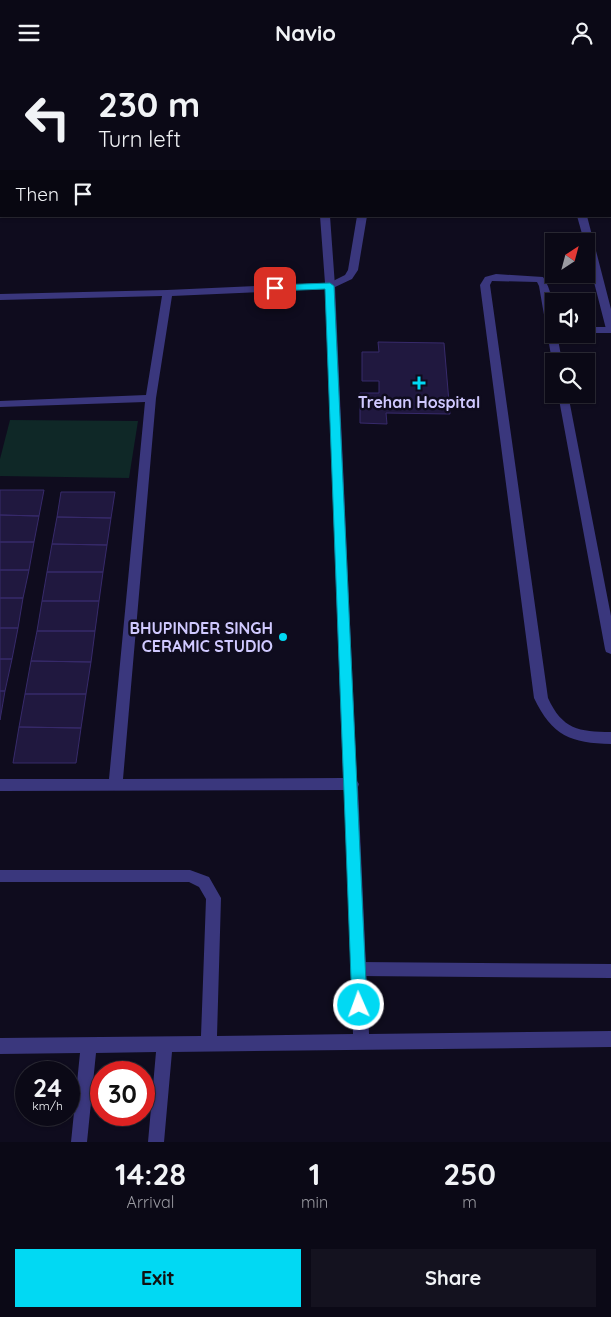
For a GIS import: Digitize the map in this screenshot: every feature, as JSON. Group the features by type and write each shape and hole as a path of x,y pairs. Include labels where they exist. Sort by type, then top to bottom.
{"street":[{"path":"325,217 330,286 352,784 361,1042"},
{"path":"0,297 167,293 330,286 349,277 353,270 362,217"},
{"path":"582,217 611,330 595,330"},
{"path":"545,293 540,279 496,277 488,279 486,285 541,698 547,714 562,729 584,738 611,738"},
{"path":"115,785 151,398 167,293"},
{"path":"0,404 151,398"},
{"path":"565,403 611,649"},
{"path":"0,785 352,784"},
{"path":"0,876 190,876 204,882 214,898 209,1043"},
{"path":"358,969 611,971"},
{"path":"0,1046 611,1039"},
{"path":"156,1142 165,1044"},
{"path":"79,1142 89,1045"}],"green space":[{"path":"10,420 138,421 129,478 0,476 0,459"}],"building":[{"path":"378,342 444,343 450,414 386,413 387,424 360,423 360,393 379,393 379,381 362,381 362,352 379,352"},
{"path":"0,490 44,490 39,516 0,515"},
{"path":"61,492 115,492 111,518 57,517"},
{"path":"0,515 39,516 34,542 0,542"},
{"path":"57,517 111,518 107,545 52,544"},
{"path":"0,542 34,542 29,570 0,570"},
{"path":"52,544 107,545 103,572 47,572"},
{"path":"0,570 29,570 23,598 0,598"},
{"path":"47,572 103,572 99,601 42,601"},
{"path":"0,598 23,598 18,628 0,628"},
{"path":"42,601 99,601 95,631 37,631"},
{"path":"0,628 18,628 12,659 0,659"},
{"path":"37,631 95,631 91,662 31,661"},
{"path":"0,659 12,659 5,691 0,691"},
{"path":"31,661 91,662 86,694 25,694"},
{"path":"0,691 5,691 0,720"},
{"path":"25,694 86,694 81,728 19,727"},
{"path":"19,727 81,728 76,763 13,763"}],"place":[{"name":"Trehan Hospital","path":"419,383"},
{"name":"BHUPINDER SINGH CERAMIC STUDIO","path":"283,637"}],"route":[{"path":"275,288 330,286 352,784 359,1005"}]}
